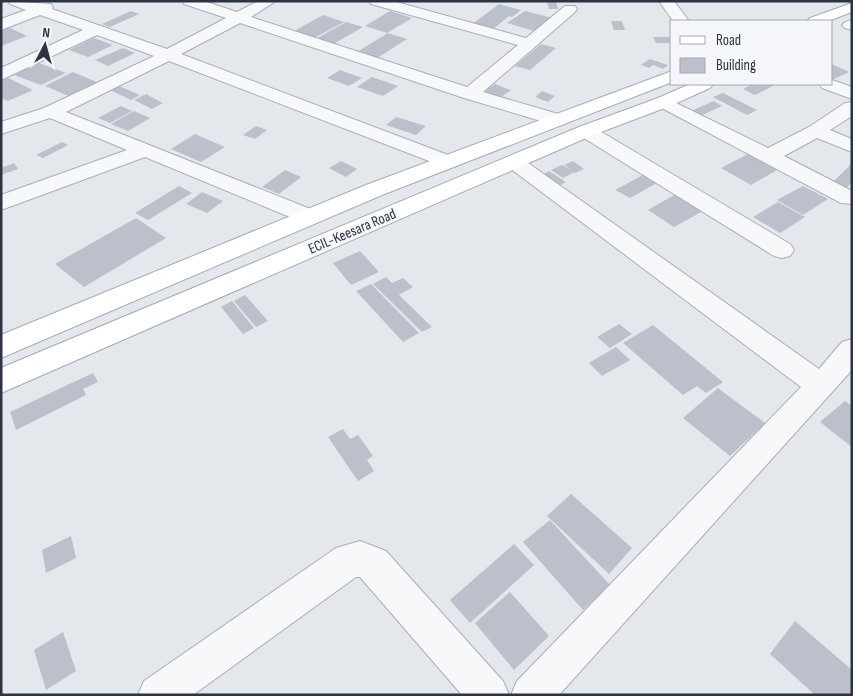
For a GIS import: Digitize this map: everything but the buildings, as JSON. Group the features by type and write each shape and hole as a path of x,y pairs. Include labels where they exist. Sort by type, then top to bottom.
{"main road":[{"path":"819,20 852,7"},
{"name":"ECIL-Keesara Road","path":"1,347 310,217 670,77"},
{"name":"ECIL-Keesara Road","path":"1,382 586,131 664,102 702,85"}],"street":[{"path":"15,1 168,55 448,162"},
{"path":"1,25 58,1"},
{"path":"189,1 470,94 558,120"},
{"path":"1,128 51,112 168,55 268,1"},
{"path":"376,1 531,44"},
{"path":"680,20 668,5 687,1"},
{"path":"470,94 570,9"},
{"path":"1,75 96,30"},
{"path":"830,85 852,94"},
{"path":"664,102 849,198"},
{"path":"768,156 816,131 852,107"},
{"path":"51,112 310,217"},
{"path":"586,131 782,250"},
{"path":"816,131 852,146"},
{"path":"1,203 146,150"},
{"path":"514,162 821,386"},
{"path":"531,695 821,386 852,350"},
{"path":"158,695 349,561 360,559 373,564 490,695"}]}
